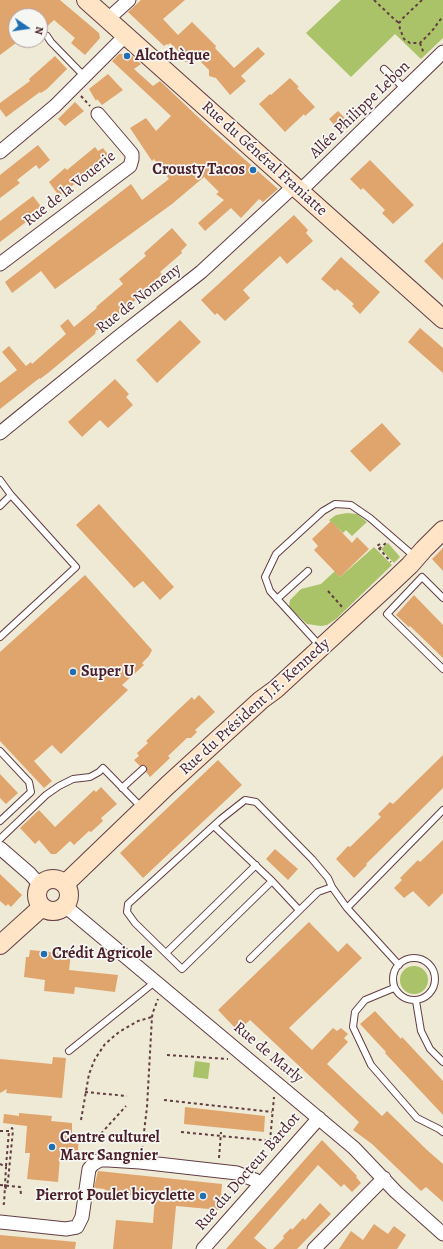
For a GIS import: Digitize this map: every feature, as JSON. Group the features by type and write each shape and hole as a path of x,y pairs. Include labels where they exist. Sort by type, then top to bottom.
{"street":[{"name":"Rue du Général Franiatte","path":"86,0 297,189 441,314"},
{"path":"108,19 129,0"},
{"path":"0,152 55,106 126,35"},
{"name":"Allée Philippe Lebon","path":"297,189 443,52"},
{"name":"Rue de la Vouerie","path":"0,264 130,166 132,154 98,114"},
{"name":"Rue de Nomeny","path":"0,434 117,338 201,272 297,189"},
{"name":"Rue du Président J.F. Kennedy","path":"65,884 143,809 261,700 276,689 402,573 443,530"},
{"path":"0,848 30,874 40,885"},
{"path":"52,879 59,880 65,884 69,895 65,906 60,910 54,911 47,910 42,907 36,896 40,885 46,880 52,879"},
{"name":"Rue de Marly","path":"65,906 354,1148 417,1212 443,1234"},
{"path":"0,945 42,907"},
{"name":"Rue du Docteur Bardot","path":"203,1249 319,1118"},
{"path":"0,1222 66,1229 77,1227 82,1218 89,1169 93,1164 100,1160 140,1162 218,1170 246,1176 260,1184"},
{"path":"314,1249 384,1178"}],"lane":[{"path":"48,38 51,42 90,72"},
{"path":"384,69 405,89"},
{"path":"0,480 2,488 11,495 76,567 0,637"},
{"path":"0,506 11,495"},
{"path":"321,648 270,591 265,577 276,554 323,511 335,504 351,505 364,514 416,558"},
{"path":"277,599 308,571"},
{"path":"443,598 422,577 386,614 443,669"},
{"path":"0,751 29,782 31,792 0,821"},
{"path":"0,839 46,795 65,782 72,779 90,777 103,768 143,809"},
{"path":"122,788 143,769"},
{"path":"272,881 182,969 135,923 127,912 128,904 214,826 245,800 256,802 312,859 328,878 332,887 347,908 398,965"},
{"path":"347,908 443,810"},
{"path":"214,826 256,865 300,910"},
{"path":"166,953 256,865"},
{"path":"250,959 318,892 332,887"},
{"path":"415,958 428,964 433,970 435,976 435,984 432,991 422,999 416,1001 403,998 394,988 392,981 393,974 398,965 408,959 415,958"},
{"path":"69,1051 156,981"},
{"path":"394,988 365,1000 356,1012 353,1027 371,1065 417,1118 442,1129"},
{"path":"416,1001 421,1031 430,1049 443,1062"}],"path":[{"path":"374,0 400,24"},
{"path":"422,0 404,17 400,24 400,29 404,39 410,43 420,44 443,16"},
{"path":"73,88 98,114"},
{"path":"380,544 377,546 402,573"},
{"path":"328,591 353,618"},
{"path":"140,1162 147,1107 152,1017 158,999 166,990"},
{"path":"81,1120 89,1074 95,1059 105,1044 119,1032 138,1021 152,1017"},
{"path":"167,1055 228,1059 238,1050"},
{"path":"270,1141 274,1094 280,1085"},
{"path":"85,1092 127,1096"},
{"path":"164,1100 272,1112"},
{"path":"97,1138 126,1106"},
{"path":"0,1204 4,1204 5,1190 8,1181 13,1130 10,1125"},
{"path":"6,1186 9,1132 12,1128"},
{"path":"194,1133 195,1129"},
{"path":"0,1131 9,1132"},
{"path":"181,1132 283,1142 291,1148"},
{"path":"218,1170 221,1132"},
{"path":"0,1164 6,1167"},
{"path":"0,1185 20,1187 21,1194"}],"green space":[{"path":"341,0 443,0 443,38 421,59 395,34 351,77 306,33"},
{"path":"347,513 357,514 367,522 352,536 346,530 343,533 329,520 336,515"},
{"path":"388,543 400,557 394,563 381,549"},
{"path":"374,547 392,565 336,619 327,625 321,626 307,624 289,607 290,600 301,589 321,584 335,571 340,577"},
{"path":"414,966 424,970 428,980 424,990 414,994 404,990 400,980 404,970"},
{"path":"195,1061 210,1063 208,1079 193,1077"}],"building":[{"path":"0,0 60,0 99,33 100,38 85,55 71,43 75,38 54,20 48,26 48,8 8,8 8,48 9,48 0,55"},
{"path":"141,0 185,0 163,19 178,35 192,22 216,46 215,48 234,68 258,47 265,54 241,76 246,81 230,95 216,78 209,76 209,70 197,58 193,62 185,62 186,59 170,43 164,46 128,12"},
{"path":"119,54 130,54 141,64 134,69 153,86 160,81 215,133 278,189 263,202 259,199 241,218 231,208 205,231 198,223 224,200 216,194 219,192 204,177 172,204 55,289 41,271 12,293 5,282 131,184 142,200 169,179 154,159 152,161 130,128 146,118 156,131 171,116 112,61"},
{"path":"55,56 67,69 47,89 41,93 40,92 6,117 0,109 0,103 30,81 29,79"},
{"path":"108,74 123,90 102,105 97,99 96,101 89,89"},
{"path":"290,78 299,87 297,88 315,107 305,116 304,114 285,132 259,104"},
{"path":"75,102 84,111 65,126 58,119"},
{"path":"338,111 350,123 341,132 329,119"},
{"path":"38,145 50,160 39,169 36,165 17,180 20,183 0,198 0,175"},
{"path":"95,147 98,151 103,148 110,157 59,196 49,182 65,168 67,170"},
{"path":"370,160 414,205 393,224 382,213 385,210 363,188 361,190 350,179"},
{"path":"33,196 43,209 0,242 0,221"},
{"path":"294,215 308,230 306,233 313,241 287,264 280,256 243,290 250,298 225,321 217,313 215,315 201,300"},
{"path":"172,228 187,245 181,251 182,253 160,272 162,274 144,291 145,292 100,330 96,330 95,334 48,373 0,409 0,383 17,370 2,352 9,346 26,366 31,362 32,364 66,334 60,326 68,319 74,327 97,308 96,307 123,284 119,279 146,256 144,253"},
{"path":"443,242 443,280 424,261"},
{"path":"341,257 380,292 360,314 352,306 354,304 337,289 335,291 321,279"},
{"path":"180,320 201,342 157,383 136,360"},
{"path":"420,328 443,348 443,373 408,342"},
{"path":"115,379 129,394 126,397 133,405 108,428 100,420 82,437 68,422"},
{"path":"382,423 401,444 370,472 350,451"},
{"path":"99,504 174,587 160,600 143,581 134,588 76,525"},
{"path":"331,521 352,543 357,537 369,549 340,577 314,550 318,546 312,539"},
{"path":"443,548 443,571 432,559"},
{"name":"Super U","path":"85,575 152,650 149,656 142,663 144,665 122,685 128,690 61,754 52,745 34,761 52,781 44,788 0,741 0,652"},
{"path":"414,595 443,625 443,658 410,626 409,627 396,615"},
{"path":"199,695 215,712 195,730 197,732 191,738 187,738 168,756 170,758 150,777 146,772 146,766 140,766 134,760 139,756 137,753 148,743 146,741 177,711 192,697 194,700"},
{"path":"443,755 443,788 366,864 367,865 354,878 336,859 348,846 350,847 381,817 378,814 390,802 393,804"},
{"path":"218,760 242,785 143,878 120,853"},
{"path":"0,774 18,793 6,804 0,798"},
{"path":"101,787 117,804 101,818 103,821 91,832 89,831 74,845 70,841 56,854 51,854 39,840 35,844 20,828 39,810 55,827 94,790 96,792"},
{"path":"443,840 443,893 429,907 413,891 404,898 394,888 402,880 400,878 418,860 420,862"},
{"path":"275,849 298,869 288,880 266,859"},
{"path":"0,874 22,895 11,907 8,904 6,906 0,901"},
{"path":"309,922 338,952 347,943 362,958 289,1028 312,1050 333,1028 337,1031 341,1028 348,1034 344,1038 348,1042 327,1064 382,1116 387,1111 443,1164 443,1202 426,1187 421,1191 372,1144 353,1130 359,1122 250,1020 238,1031 218,1010"},
{"path":"30,950 71,954 69,970 118,975 115,992 75,987 74,994 44,991 45,980 24,977 26,957 29,957"},
{"path":"375,1011 401,1039 402,1037 443,1081 443,1115 360,1024"},
{"path":"53,1057 66,1058 62,1098 6,1093 7,1089 0,1093 0,1059 52,1064"},
{"path":"185,1107 265,1116 264,1132 184,1124"},
{"name":"Centre culturel Marc Sangnier","path":"19,1113 52,1116 51,1121 72,1123 72,1133 79,1133 78,1151 70,1150 69,1158 60,1157 58,1182 27,1179 30,1153 25,1153 27,1126 3,1123 4,1114 19,1116"},
{"path":"322,1140 357,1176 356,1177 361,1183 352,1192 344,1184 341,1187 318,1165 254,1238 267,1249 226,1249"},
{"path":"98,1171 222,1184 220,1210 176,1206 172,1249 113,1249 116,1220 153,1223 155,1197 104,1193 105,1189 94,1188"},
{"path":"320,1203 331,1214 297,1249 273,1249 291,1228 292,1230 303,1218 305,1220"},
{"path":"374,1224 388,1234 394,1226 406,1235 397,1249 339,1249 351,1231 363,1240"},
{"path":"0,1235 76,1242 75,1249 0,1249"}],"place":[{"name":"Alcothèque","path":"127,56"},
{"name":"Crousty Tacos","path":"253,170"},
{"name":"Super U","path":"73,672"},
{"name":"Crédit Agricole","path":"44,954"},
{"name":"Centre culturel Marc Sangnier","path":"52,1147"},
{"name":"Pierrot Poulet bicyclette","path":"203,1196"}]}
